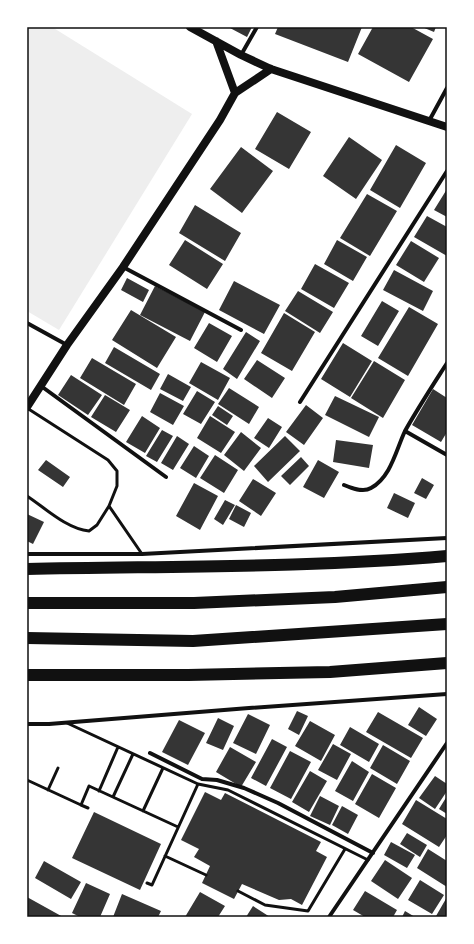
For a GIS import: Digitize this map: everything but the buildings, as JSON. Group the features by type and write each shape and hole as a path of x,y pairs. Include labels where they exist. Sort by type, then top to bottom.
{"highway":[{"path":"27,569 247,565 396,560 447,556"},
{"path":"27,603 194,604 335,597 447,587"},
{"path":"27,638 193,641 447,624"},
{"path":"27,675 188,675 330,672 447,663"}],"main road":[{"path":"190,27 241,55 272,69 447,127"},
{"path":"216,41 235,93"},
{"path":"27,408 67,345 123,267 220,120 235,93 272,69"}],"street":[{"path":"241,55 257,27"},
{"path":"429,121 447,88"},
{"path":"300,402 447,172"},
{"path":"123,267 241,330"},
{"path":"27,323 67,345"},
{"path":"344,485 360,490 370,489 380,481 393,461 405,431 447,363"},
{"path":"41,386 166,477"},
{"path":"405,431 447,455"},
{"path":"27,554 142,554 447,538"},
{"path":"27,724 66,723 447,694"},
{"path":"329,917 447,743"},
{"path":"150,753 202,779 217,780 244,788 278,803 373,853"}],"lane":[{"path":"27,408 108,460 117,471 117,486 109,506 97,525 89,531 71,526 27,496"},
{"path":"109,506 142,554"},
{"path":"66,723 198,784 228,790 345,850 368,860"},
{"path":"99,791 118,747"},
{"path":"113,797 133,754"},
{"path":"48,790 58,768"},
{"path":"143,811 163,768"},
{"path":"27,780 88,808"},
{"path":"147,883 152,885 198,784"},
{"path":"81,805 89,786 178,827"},
{"path":"238,892 266,905 308,911 345,850"},
{"path":"165,856 206,875"}],"shaded area":[{"path":"27,27 52,27 192,114 59,330 27,311"}]}
